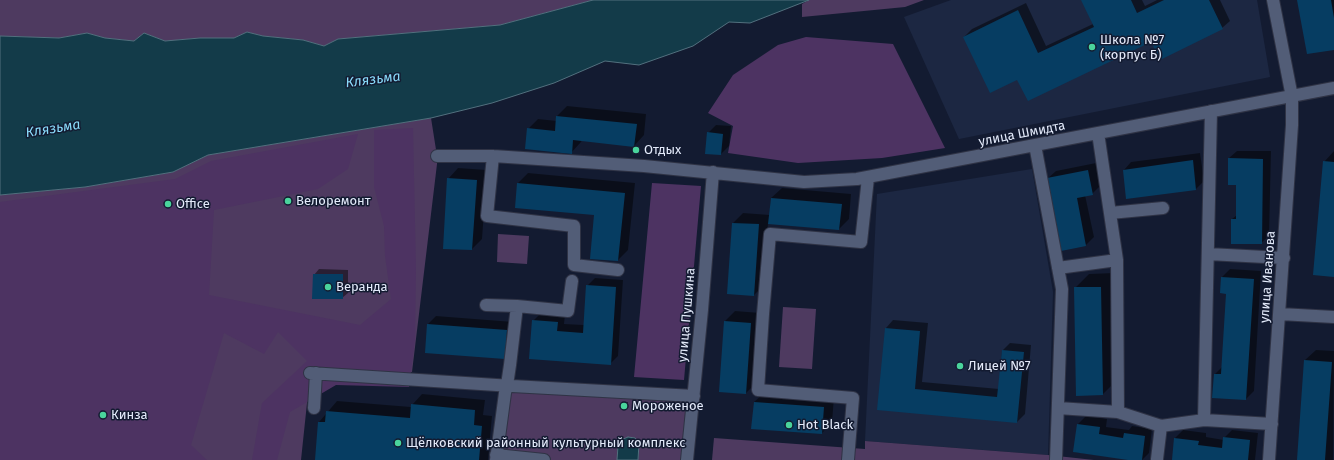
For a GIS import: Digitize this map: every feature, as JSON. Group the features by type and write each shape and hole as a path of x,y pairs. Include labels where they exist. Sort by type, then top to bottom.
{"street":[{"name":"улица Иванова","path":"1269,460 1292,125 1292,97 1273,0"},
{"name":"улица Шмидта","path":"437,156 493,156 644,166 804,182 857,179 1334,88"},
{"path":"1204,420 1211,111"},
{"path":"1098,133 1117,260 1118,412"},
{"path":"1035,145 1062,289 1056,460"},
{"path":"493,156 488,216 574,226 574,265 618,270"},
{"name":"улица Пушкина","path":"687,460 702,310 713,172"},
{"path":"848,460 853,398 758,390 760,352 770,234 861,242 868,178"},
{"path":"1110,213 1163,208"},
{"path":"1208,254 1284,258"},
{"path":"1058,268 1117,260"},
{"path":"486,305 517,306 568,311 572,281"},
{"path":"517,306 496,458 544,460"},
{"path":"1280,314 1334,318"},
{"path":"314,408 313,373 507,386 694,396"},
{"path":"1058,408 1118,412 1161,426 1204,420 1272,424"},
{"path":"1157,460 1161,426"}],"shaded area":[{"path":"0,0 593,0 500,25 338,39 324,46 303,40 263,36 247,32 234,38 200,38 165,41 144,33 134,41 105,38 87,33 59,38 0,36"},
{"path":"809,0 924,0 905,7 802,17 802,4"},
{"name":"Школа №7 (корпус Б)","path":"951,0 1257,0 1270,77 959,139 904,17"},
{"path":"806,37 893,44 945,148 882,158 798,163 728,153 733,126 708,113 733,75 778,45"},
{"path":"431,118 437,164 412,372 311,365 301,460 0,460 0,195 85,187 173,172 208,155"},
{"path":"413,128 416,269 415,339 409,387 336,385 290,412 277,460 252,460 262,403 307,361 278,332 264,354 224,333 191,445 207,460 0,460 0,202 175,179 211,161 358,134 348,169 318,189 214,210 209,295 360,325 391,299 385,256 384,226 374,187 374,130"},
{"name":"Лицей №7","path":"1032,169 1053,292 1048,455 865,441 877,194"},
{"path":"652,183 701,186 684,380 634,377"},
{"path":"498,234 529,236 527,264 497,262"},
{"path":"783,307 816,309 812,369 779,367"},
{"path":"507,385 694,396 687,460 638,460 639,447 618,446 617,460 496,460"},
{"path":"714,438 865,449 865,441 1094,460 712,460"}],"water":[{"name":"Клязьма","path":"593,0 809,0 750,23 729,22 693,46 639,65 605,61 554,83 492,103 431,118 208,155 173,172 85,187 0,195 0,36 59,38 87,33 105,38 134,41 144,33 165,41 200,38 234,38 247,32 263,36 303,40 324,46 338,39 500,25"},
{"path":"628,437 635,438 639,443 638,460 617,460 618,446 621,440"}],"building":[{"path":"1081,0 1131,0 1137,13 1164,0 1209,0 1223,29 1160,60 1151,42 1028,101 1017,80 990,93 963,37 1018,10 1038,53 1094,27"},
{"path":"1297,0 1331,0 1334,18 1334,50 1307,54"},
{"path":"556,116 637,124 634,147 573,140 572,154 525,149 527,128 555,131"},
{"path":"707,132 723,134 721,155 705,154"},
{"path":"1228,158 1263,159 1262,244 1231,244 1231,219 1236,219 1236,185 1228,185"},
{"path":"1193,160 1196,190 1126,199 1123,170"},
{"path":"1323,161 1334,162 1334,277 1313,275"},
{"path":"1088,170 1093,195 1077,198 1086,246 1061,251 1047,178"},
{"path":"447,178 477,180 472,250 443,249"},
{"path":"517,183 625,193 618,261 590,259 594,215 515,208"},
{"path":"771,198 842,204 839,230 768,224"},
{"path":"732,223 759,224 754,296 727,294"},
{"name":"Веранда","path":"313,274 343,274 343,299 312,299"},
{"path":"1221,277 1254,279 1246,400 1212,398 1214,374 1221,374 1226,294 1220,293"},
{"path":"586,285 616,287 611,365 529,359 532,320 558,322 557,331 583,333"},
{"path":"1074,287 1101,287 1103,395 1076,396"},
{"path":"724,321 751,323 746,394 719,392"},
{"path":"427,324 507,330 505,359 425,353"},
{"path":"885,328 920,331 915,389 997,397 1002,350 1024,352 1017,423 877,410"},
{"path":"1304,360 1332,362 1325,460 1297,460"},
{"path":"754,402 824,407 822,434 751,429"},
{"name":"Щёлковский районный культурный комплекс","path":"411,404 475,410 474,425 482,426 479,460 315,460 318,422 325,422 326,411 410,418"},
{"name":"Мороженое","path":"622,404 627,404 626,408 621,408"},
{"path":"1077,424 1100,427 1099,434 1123,438 1124,433 1145,436 1142,460 1128,460 1073,452"},
{"path":"1223,437 1250,440 1248,460 1172,460 1174,438 1199,441 1198,445 1222,448"}],"place":[{"name":"Школа №7 (корпус Б)","path":"1092,47"},
{"name":"Отдых","path":"636,150"},
{"name":"Велоремонт","path":"288,201"},
{"name":"Office","path":"168,204"},
{"name":"Веранда","path":"328,287"},
{"name":"Лицей №7","path":"960,366"},
{"name":"Мороженое","path":"624,406"},
{"name":"Кинза","path":"103,415"},
{"name":"Hot Black","path":"789,425"},
{"name":"Щёлковский районный культурный комплекс","path":"398,443"}]}
